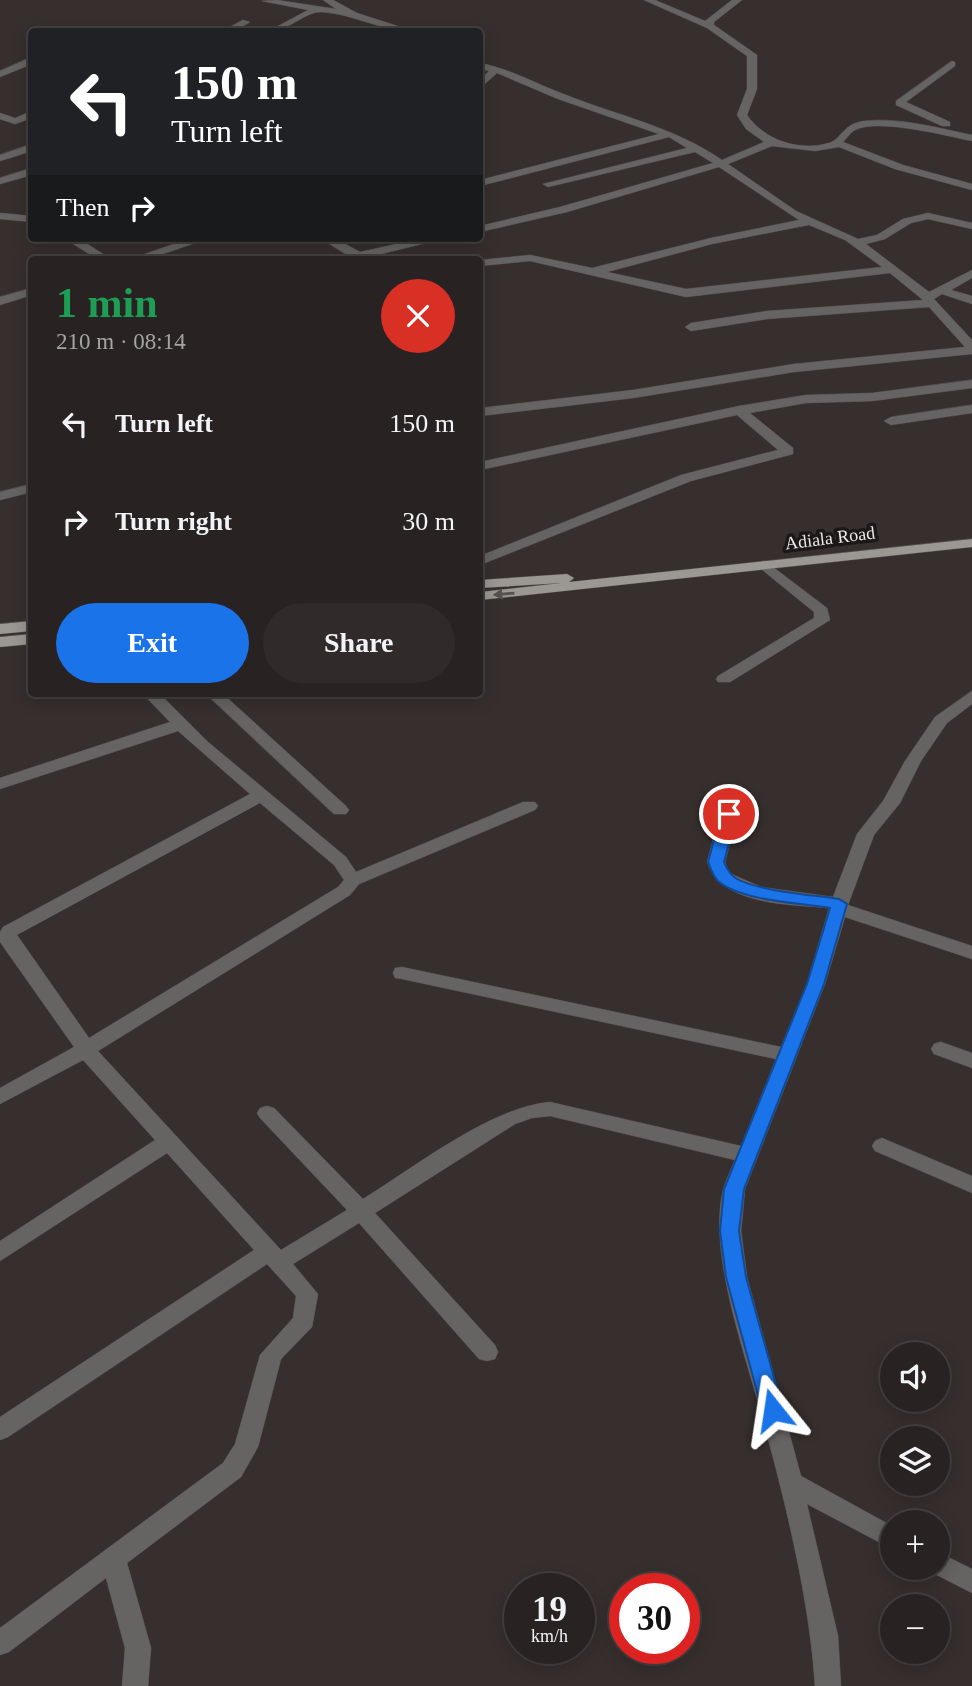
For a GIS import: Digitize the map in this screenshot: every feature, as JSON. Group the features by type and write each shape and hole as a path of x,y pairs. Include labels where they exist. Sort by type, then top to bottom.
{"main road":[{"name":"Adiala Road","path":"483,596 972,543"},
{"name":"Adiala Road","path":"483,584 536,579 693,574"},
{"path":"0,629 28,626"},
{"path":"0,642 28,639"}],"street":[{"path":"327,0 354,15"},
{"path":"648,0 710,23"},
{"path":"710,23 738,0"},
{"path":"266,1 354,15 398,28"},
{"path":"688,6 752,55 752,89 742,114 750,127 771,143"},
{"path":"279,28 318,8"},
{"path":"234,28 246,22"},
{"path":"0,74 28,62"},
{"path":"952,64 899,103 948,125 967,137"},
{"path":"483,67 510,73 561,97 670,134 792,213 856,243 929,300 972,348"},
{"path":"483,82 495,70"},
{"path":"0,116 15,121 28,116"},
{"path":"838,143 850,128 870,123 915,126 967,137"},
{"path":"483,182 670,134"},
{"path":"483,228 563,210 720,164 771,143 815,148 838,143 899,167 972,187"},
{"path":"0,158 28,148"},
{"path":"548,184 696,149"},
{"path":"0,181 28,172"},
{"path":"0,216 28,219"},
{"path":"856,243 881,237 907,222 928,216 972,226"},
{"path":"591,272 711,241 810,221"},
{"path":"77,242 100,256"},
{"path":"146,256 191,242"},
{"path":"333,242 358,256"},
{"path":"369,256 424,242"},
{"path":"483,263 530,258 686,293 892,269"},
{"path":"691,327 767,315 929,300 972,273"},
{"path":"943,290 972,300"},
{"path":"0,301 28,292"},
{"path":"483,412 645,393 794,368 972,348"},
{"path":"483,465 806,399 872,397 972,384"},
{"path":"891,421 972,410"},
{"path":"483,560 686,478 788,450 738,411"},
{"path":"0,496 28,489"},
{"path":"724,679 822,620 822,611 765,565"},
{"path":"828,1686 825,1636 790,1482 736,1277 730,1231 734,1189 816,984 839,906 866,834 891,803 913,761 941,720 972,696"},
{"path":"154,697 340,862 354,880"},
{"path":"217,697 340,810"},
{"path":"0,784 182,724"},
{"path":"0,1643 232,1470 246,1447 271,1355 304,1321 307,1294 86,1049 6,937 10,931 262,795"},
{"path":"0,1097 86,1049 344,891 354,880 529,806"},
{"path":"729,814 716,862 722,876 733,884 755,891 839,906 972,953"},
{"path":"402,973 788,1055"},
{"path":"941,1049 972,1061"},
{"path":"0,1430 273,1258 361,1211 508,1119 530,1111 550,1109 748,1155"},
{"path":"267,1113 361,1211 487,1352"},
{"path":"0,1252 169,1141"},
{"path":"882,1146 972,1185"},
{"path":"790,1482 880,1531"},
{"path":"113,1557 138,1648 135,1686"},
{"path":"950,1570 972,1582"}],"route":[{"path":"729,814 716,862 722,876 733,884 755,891 839,904 816,984 734,1189 730,1231 736,1277 773,1410"}]}
